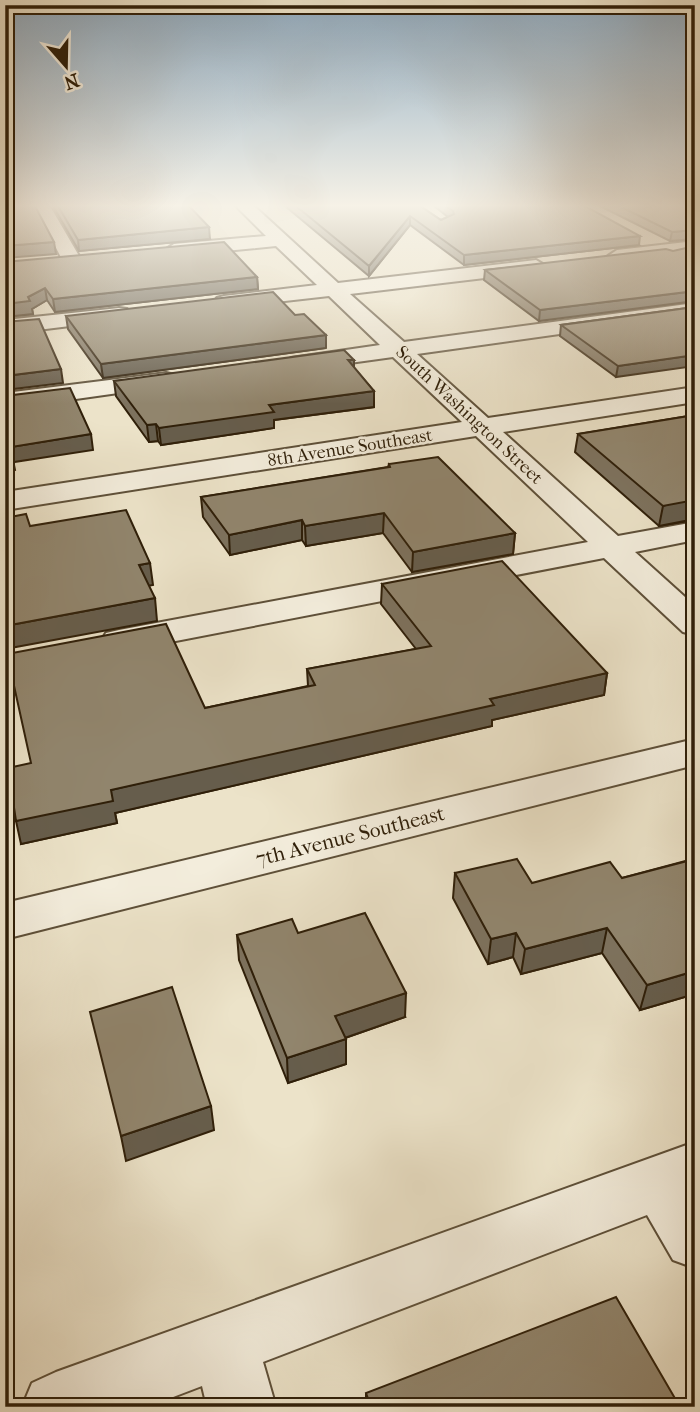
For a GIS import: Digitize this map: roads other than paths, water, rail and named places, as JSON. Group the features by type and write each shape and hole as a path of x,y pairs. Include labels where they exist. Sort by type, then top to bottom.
{"street":[{"name":"South Washington Street","path":"315,272 695,625"},
{"path":"211,304 480,272"},
{"path":"276,366 695,309"},
{"path":"5,327 142,312"},
{"path":"5,401 195,376"},
{"name":"8th Avenue Southeast","path":"5,501 695,394"},
{"path":"86,648 695,531"},
{"name":"7th Avenue Southeast","path":"5,921 695,751"},
{"path":"56,1407 677,1176 695,1238"},
{"path":"224,1344 242,1407"}]}
